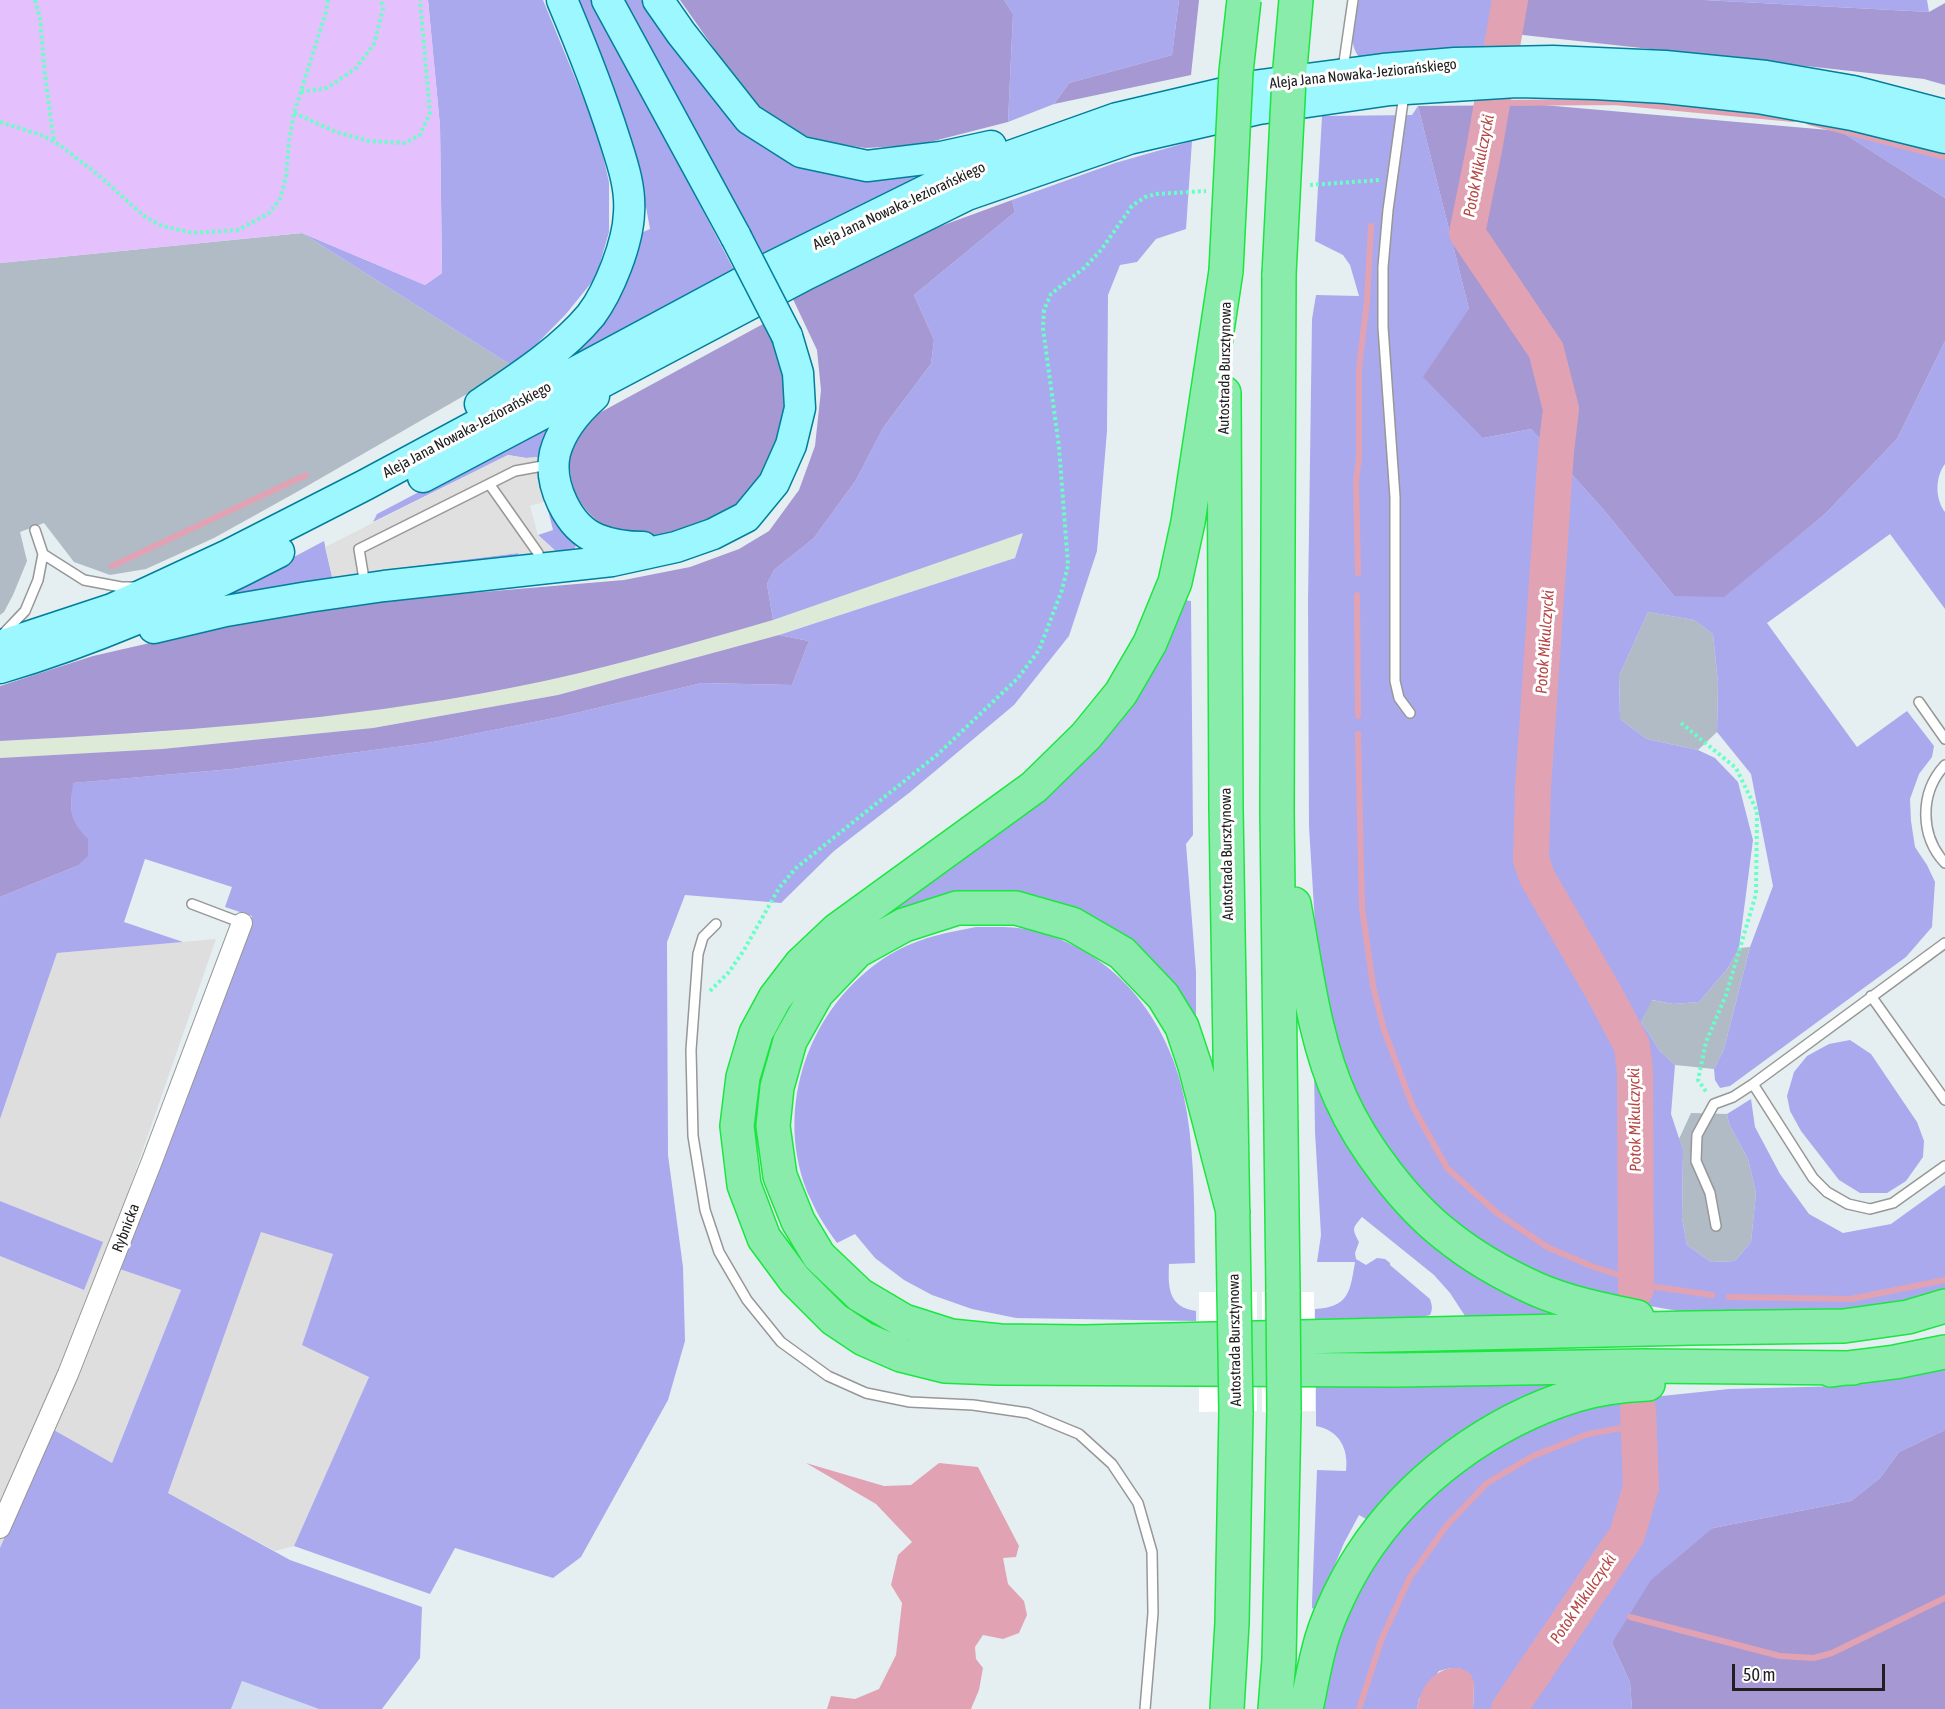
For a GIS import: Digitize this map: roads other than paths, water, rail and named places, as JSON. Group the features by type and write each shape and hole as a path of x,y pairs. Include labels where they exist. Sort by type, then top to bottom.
{"highway":[{"name":"Autostrada Bursztynowa","path":"1227,1709 1232,1623 1236,1412 1223,417 1226,271 1236,72 1244,0"},
{"path":"1275,1709 1279,1659 1284,1411 1277,811 1279,274 1288,79 1296,0"},
{"path":"1226,271 1188,522 1175,582 1150,643 1121,693 1086,736 1034,787 837,930 801,964 775,998 756,1034 743,1077 737,1126 744,1185 764,1238 795,1280 834,1319 864,1339 901,1355 945,1366 1396,1370 1644,1366 1853,1368"},
{"path":"1277,811 1321,1043 1341,1100 1368,1147 1404,1195 1446,1235 1492,1267 1538,1290 1590,1307 1692,1328"},
{"path":"1233,1212 1195,1066 1182,1027 1163,996 1122,953 1072,924 1016,908 957,908 904,925 857,951 817,993 790,1041 777,1087 773,1126 780,1176 798,1221 819,1257 860,1295 904,1321 951,1336 1000,1341 1084,1342 1844,1326 1908,1317 1945,1306"},
{"path":"1306,1709 1322,1637 1361,1556 1390,1518 1424,1483 1470,1445 1523,1416 1577,1395 1628,1385 1853,1368 1945,1352"}],"main road":[{"path":"365,485 537,365 591,314 617,267 630,212 627,177 598,86 562,0"},
{"path":"49,653 226,611 366,588 612,561 676,547 713,534 746,517 774,483 791,445 800,408 798,373 787,336 607,0"},
{"path":"658,0 749,119 801,152 867,166 941,157 1117,118"},
{"name":"Aleja Jana Nowaka-Jeziorańskiego","path":"0,646 112,609 228,555 365,485 767,269 957,175 1117,118 1254,87 1342,74 1551,72 1665,66 1766,76 1853,91 1945,115"},
{"name":"Aleja Jana Nowaka-Jeziorańskiego","path":"1551,72 1758,98 1852,116 1945,138"},
{"name":"Aleja Jana Nowaka-Jeziorańskiego","path":"0,668 49,653 169,607 236,575 807,274 967,195 1130,140 1259,109 1404,89 1452,74"},
{"path":"616,376 586,403 567,426 558,443 554,464 556,485 564,506 577,524 596,539 624,547 676,547"}],"street":[{"name":"Rybnicka","path":"0,1528 84,1333 242,923"}],"lane":[{"path":"1342,74 1353,0"},
{"path":"1404,89 1383,267 1383,327 1395,497 1395,681 1400,698 1410,712"},
{"path":"366,588 359,549 514,471 554,464"},
{"path":"490,485 538,553 540,568"},
{"path":"0,636 25,611 38,580 43,554 35,530"},
{"path":"43,554 84,580 121,587 163,586"},
{"path":"1919,702 1945,739"},
{"path":"1945,765 1936,774 1926,800 1926,827 1936,853 1945,863"},
{"path":"192,904 242,923"},
{"path":"717,924 703,937 698,954 691,1050 693,1136 705,1209 719,1252 747,1300 781,1342 828,1376 866,1393 910,1402 973,1405 1028,1413 1079,1434 1113,1464 1138,1503 1152,1552 1153,1613 1145,1709"},
{"path":"1716,1226 1710,1193 1696,1161 1697,1135 1714,1104 1733,1097 1753,1084 1945,943"},
{"path":"1872,996 1945,1100"},
{"path":"1753,1084 1813,1178 1827,1192 1848,1204 1870,1209 1893,1203 1945,1166"}],"waterway":[{"name":"Potok Mikulczycki","path":"1510,0 1467,233 1546,350 1561,409 1556,451 1533,788 1531,859 1537,877 1632,1046 1635,1071 1636,1289"},
{"path":"1492,103 1614,102 1793,119"},
{"path":"1809,122 1945,157"},
{"path":"1358,573 1356,481 1359,458 1359,368 1367,301 1371,226"},
{"path":"112,566 306,475"},
{"path":"1357,595 1358,716"},
{"path":"1358,734 1362,908 1373,986 1384,1030 1413,1107 1447,1168 1497,1213 1547,1247 1591,1266 1637,1281"},
{"path":"1729,1297 1851,1299 1945,1280"},
{"path":"1636,1284 1712,1295"},
{"name":"Potok Mikulczycki","path":"1509,1709 1627,1535 1641,1487 1638,1409"},
{"path":"1359,1709 1382,1638 1410,1577 1448,1524 1487,1483 1533,1456 1588,1434 1639,1425"},
{"path":"1630,1617 1780,1656 1814,1658 1832,1653 1945,1598"}]}
